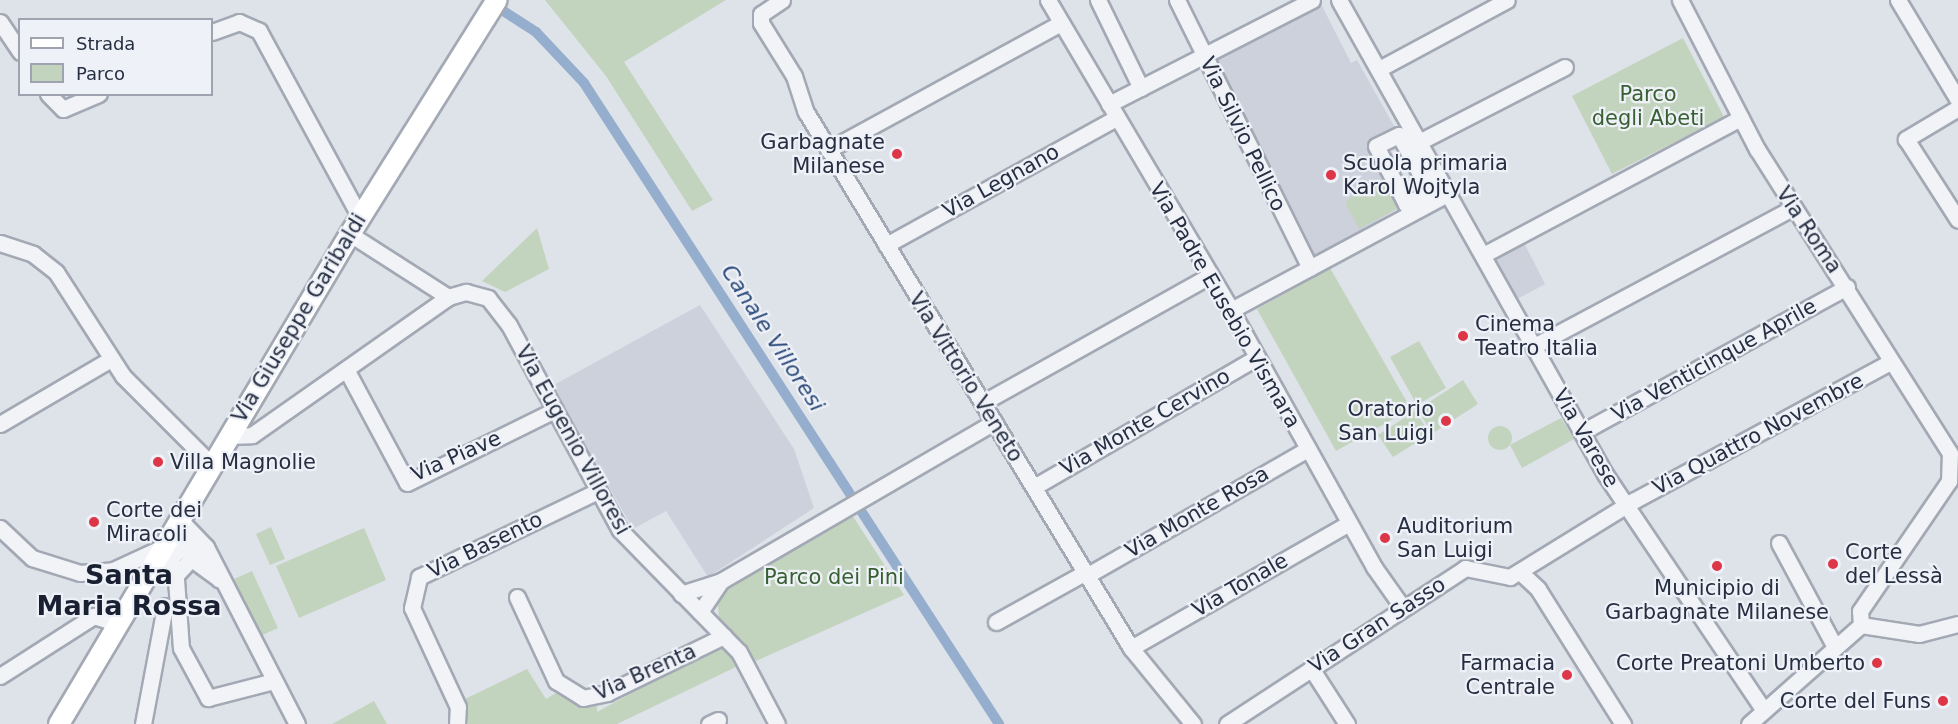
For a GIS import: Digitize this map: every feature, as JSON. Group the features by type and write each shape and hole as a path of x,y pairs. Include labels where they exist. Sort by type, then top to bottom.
{"main road":[{"path":"479,23 488,0"},
{"path":"479,23 497,0"},
{"name":"Via Giuseppe Garibaldi","path":"59,724 211,464 479,23"}],"street":[{"name":"Via Vittorio Veneto","path":"782,0 760,18 828,150 1131,648 1192,724"},
{"name":"Via Padre Eusebio Vismara","path":"1048,0 1231,310 1349,523 1403,608"},
{"path":"1098,0 1141,88"},
{"name":"Via Silvio Pellico","path":"1177,0 1310,268"},
{"name":"Via Legnano","path":"886,245 1113,111 1141,88 1312,0"},
{"name":"Via Varese","path":"1339,0 1625,506 1763,709"},
{"path":"1379,69 1508,0"},
{"name":"Via Roma","path":"1680,0 1741,118 1792,208 1847,287 1890,362 1954,448"},
{"path":"1898,0 1958,100"},
{"path":"0,22 18,49"},
{"path":"213,32 239,22 259,31 360,217"},
{"path":"828,150 1061,23"},
{"path":"1419,142 1565,67"},
{"path":"50,96 63,109 94,96"},
{"path":"1958,108 1906,139 1958,220"},
{"path":"1483,255 1741,118"},
{"path":"1231,310 1449,193"},
{"path":"1534,346 1792,208"},
{"path":"350,234 448,297"},
{"path":"0,243 33,254 56,272 111,359 164,422 211,464"},
{"path":"982,403 1209,276"},
{"name":"Via Venticinque Aprile","path":"1582,432 1847,287"},
{"name":"Via Eugenio Villoresi","path":"228,436 252,435 448,297 478,294 498,306 620,530 724,636 750,669 777,724"},
{"name":"Via Monte Cervino","path":"1034,487 1256,358"},
{"path":"0,424 111,359"},
{"name":"Via Quattro Novembre","path":"1625,506 1890,362"},
{"name":"Via Piave","path":"346,369 407,483 555,410"},
{"path":"681,594 721,581 994,422"},
{"path":"1861,625 1860,611 1953,485 1954,448"},
{"name":"Via Monte Rosa","path":"996,621 1085,574 1308,449"},
{"name":"Via Basento","path":"457,724 458,707 412,608 419,577 598,491"},
{"name":"Via Gran Sasso","path":"1227,724 1468,567 1504,578 1520,572 1625,506"},
{"path":"179,519 206,547 296,723"},
{"name":"Via Tonale","path":"1131,648 1349,523"},
{"path":"0,528 32,558 80,573 113,570 162,547 177,582 180,645 208,698 274,681"},
{"path":"1779,543 1835,647"},
{"path":"1534,564 1538,589"},
{"path":"1520,572 1538,589 1623,724"},
{"path":"700,612 721,581"},
{"name":"Via Brenta","path":"517,597 556,681 583,698 607,693 724,636"},
{"path":"143,724 165,606"},
{"path":"0,676 94,616 117,623"},
{"path":"1749,724 1763,709 1861,625 1918,634 1958,624"},
{"path":"1311,668 1347,724"}],"shaded area":[{"name":"Scuola primaria Karol Wojtyla","path":"1321,4 1351,63 1357,60 1399,135 1376,146 1406,204 1312,258 1215,59"},
{"path":"1519,233 1545,284 1510,303 1482,253"},
{"path":"700,305 794,449 814,508 708,577 666,511 633,529 552,386"}],"green space":[{"path":"545,0 726,0 624,62 713,200 692,211 606,76"},
{"name":"Parco degli Abeti","path":"1683,38 1724,117 1612,174 1572,96"},
{"path":"1374,180 1389,180 1402,206 1359,229 1345,202"},
{"path":"537,228 549,269 505,292 482,281"},
{"path":"1330,268 1411,409 1336,451 1257,309"},
{"path":"1419,341 1446,388 1417,405 1390,357"},
{"path":"1463,380 1478,404 1433,433 1417,410"},
{"path":"1415,411 1430,434 1393,457 1378,435"},
{"path":"1561,418 1574,439 1522,468 1510,445"},
{"path":"1500,426 1508,430 1512,438 1508,446 1500,450 1492,446 1488,438 1492,430"},
{"name":"Parco dei Pini","path":"852,515 904,595 756,661 719,617 717,599 726,586"},
{"path":"271,527 285,559 270,565 256,534"},
{"path":"364,528 386,580 299,618 276,566"},
{"path":"252,571 278,628 258,637 232,580"},
{"path":"719,645 738,666 617,724 468,724 465,699 527,669 546,699 559,691 576,703 597,704 597,712"},
{"path":"374,701 387,724 332,724"}],"waterway":[{"name":"Canale Villoresi","path":"491,3 536,32 584,83 999,724"}],"place":[{"name":"Garbagnate Milanese","path":"897,154"},
{"name":"Scuola primaria Karol Wojtyla","path":"1331,175"},
{"name":"Cinema Teatro Italia","path":"1463,336"},
{"name":"Oratorio San Luigi","path":"1446,421"},
{"name":"Villa Magnolie","path":"158,462"},
{"name":"Corte dei Miracoli","path":"94,522"},
{"name":"Auditorium San Luigi","path":"1385,538"},
{"name":"Corte del Lessà","path":"1833,564"},
{"name":"Municipio di Garbagnate Milanese","path":"1717,566"},
{"name":"Corte Preatoni Umberto","path":"1877,663"},
{"name":"Farmacia Centrale","path":"1567,675"},
{"name":"Corte del Funs","path":"1943,701"}],"district":[{"name":"Santa Maria Rossa","path":"129,590"}]}
